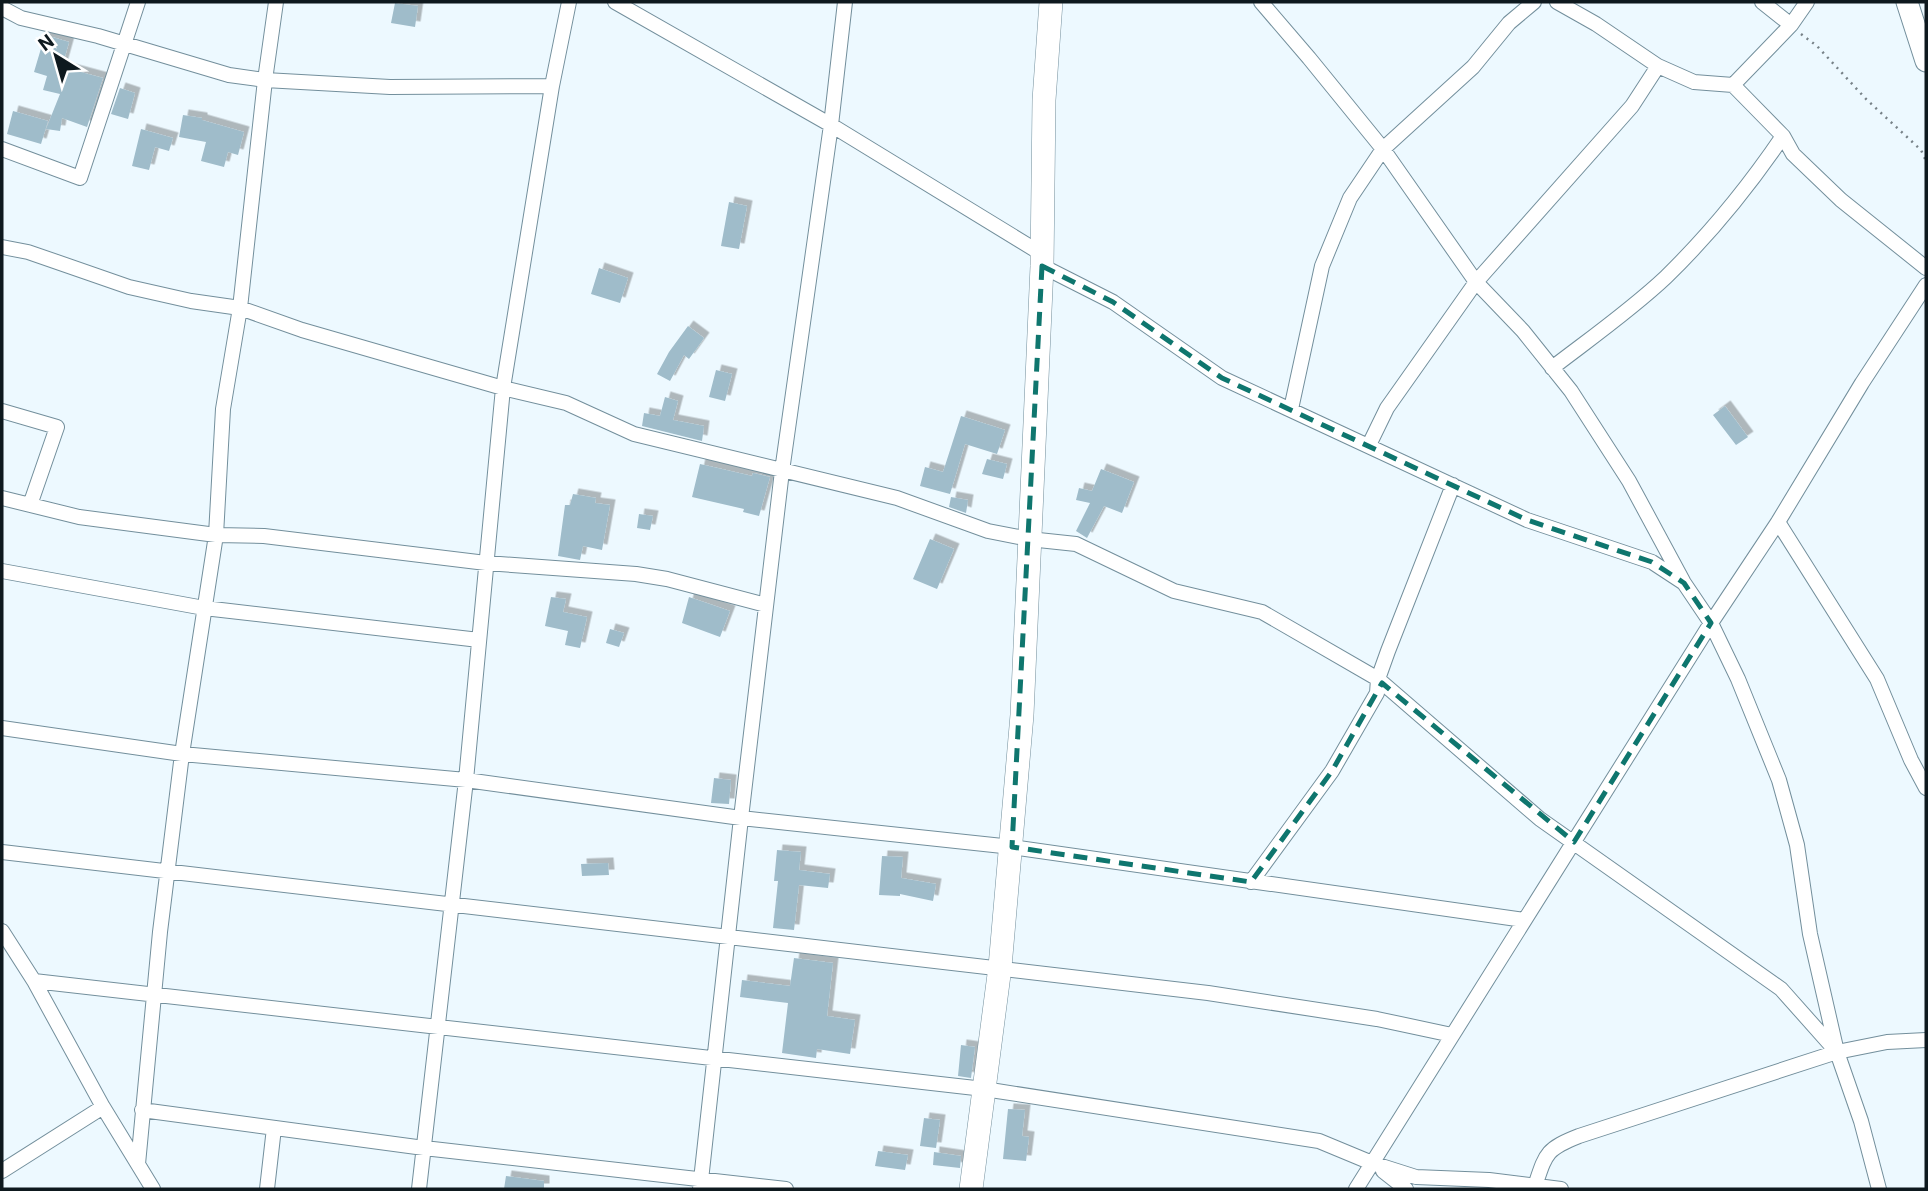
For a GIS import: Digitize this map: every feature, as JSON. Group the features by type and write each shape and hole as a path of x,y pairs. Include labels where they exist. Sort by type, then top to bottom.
{"main road":[{"path":"971,1189 1000,967 1024,675 1042,260 1044,100 1051,2"}],"street":[{"path":"2,149 80,178 138,2"},
{"path":"138,1164 167,872 182,754 216,535 223,409 240,308 276,2"},
{"path":"419,1189 466,780 503,388 552,86 569,2"},
{"path":"615,2 831,125 1042,260 1113,302 1222,378 1527,520 1652,562 1684,583"},
{"path":"701,1184 782,471 831,125 845,2"},
{"path":"1261,2 1383,149 1476,282 1523,331 1571,391 1629,481 1684,583 1711,623 1738,679 1779,780 1797,845 1810,934 1837,1052 1861,1121 1878,1189"},
{"path":"1291,409 1322,266 1350,198 1383,149 1473,66 1509,23 1534,2"},
{"path":"1557,2 1596,24 1658,66 1694,82 1733,85 1783,136 1793,154 1841,200 1926,268"},
{"path":"1762,2 1791,25"},
{"path":"1733,85 1791,25 1807,2"},
{"path":"1907,2 1926,61"},
{"path":"2,8 21,18 124,44 229,75 265,80 390,87 552,86"},
{"path":"1369,445 1387,408 1476,282 1632,106 1658,66"},
{"path":"1552,368 1665,278 1739,196 1783,136"},
{"path":"2,247 28,252 129,287 191,301 240,308 302,330 503,388 566,403 634,434 897,498 988,531 1076,544 1174,591 1262,612 1378,680 1540,819 1781,989 1837,1052"},
{"path":"1356,1189 1926,285"},
{"path":"2,411 57,427 30,505"},
{"path":"1251,883 1332,771 1377,694 1378,680 1453,485"},
{"path":"2,498 79,517 216,535 264,536 486,563 636,574 667,579 766,605"},
{"path":"1778,522 1877,679 1911,760 1926,788"},
{"path":"2,571 204,608 479,640"},
{"path":"2,728 182,754 466,780 741,818 1012,846 1251,883 1524,920"},
{"path":"2,852 728,938 1000,967 1221,995 1377,1019 1452,1035"},
{"path":"2,932 34,981 103,1107 153,1189"},
{"path":"34,981 984,1089 1319,1141 1372,1163 1416,1177 1489,1180 1561,1189"},
{"path":"1535,1186 1553,1146 1648,1112 1837,1052 1925,1036"},
{"path":"2,1171 103,1107"},
{"path":"142,1110 701,1184 786,1189"},
{"path":"267,1189 274,1128"},
{"path":"1372,1163 1406,1189"}],"path":[{"path":"1791,25 1817,46 1866,99 1921,150 1926,160"}],"highlighted area":[{"path":"1042,266 1113,302 1222,378 1527,520 1652,562 1684,583 1711,623 1574,842 1382,683 1332,771 1251,882 1012,847"}],"building":[{"path":"395,3 418,6 415,27 391,23"},
{"path":"45,35 69,42 62,67 103,78 87,127 62,118 60,131 46,129 60,94 43,90 47,76 34,72"},
{"path":"120,88 135,93 128,119 111,114"},
{"path":"13,111 48,121 41,144 7,134"},
{"path":"183,115 202,118 244,132 238,155 228,152 224,167 201,161 206,142 179,137"},
{"path":"141,129 173,138 169,151 155,147 149,170 132,166"},
{"path":"729,202 747,206 739,249 721,246"},
{"path":"599,268 628,278 620,303 591,294"},
{"path":"688,326 704,338 689,359 684,355 670,381 657,374"},
{"path":"716,370 732,374 725,401 709,397"},
{"path":"665,397 678,401 673,420 704,426 702,441 642,426 644,413 660,416"},
{"path":"1725,406 1748,437 1736,445 1713,415"},
{"path":"961,416 1005,430 997,454 965,444 950,494 920,486 925,467 943,472"},
{"path":"987,459 1007,464 1003,479 982,474"},
{"path":"700,464 752,476 753,473 770,477 759,516 743,512 744,509 692,497"},
{"path":"1101,469 1134,482 1122,513 1104,506 1087,538 1076,531 1090,503 1076,500 1079,488 1092,491"},
{"path":"573,494 596,498 595,503 610,505 602,550 583,546 580,560 558,556 565,505 570,505"},
{"path":"951,497 968,500 966,513 949,507"},
{"path":"639,514 653,516 650,530 637,528"},
{"path":"930,539 954,549 937,589 913,579"},
{"path":"551,597 566,599 563,612 587,617 580,648 565,645 568,631 545,626"},
{"path":"689,597 730,611 720,637 682,623"},
{"path":"610,629 624,633 619,647 606,643"},
{"path":"714,778 731,780 729,804 711,803"},
{"path":"777,850 801,852 799,870 830,874 828,888 799,885 794,930 773,928 778,881 774,881"},
{"path":"882,856 903,857 901,878 936,884 933,901 900,894 879,895"},
{"path":"608,863 609,875 582,876 581,864"},
{"path":"794,958 833,963 827,1016 855,1020 850,1054 817,1049 816,1058 782,1053 788,1003 740,997 742,980 790,986"},
{"path":"961,1045 975,1047 971,1078 958,1076"},
{"path":"1008,1109 1025,1110 1022,1136 1029,1137 1026,1161 1003,1159"},
{"path":"924,1118 940,1120 936,1148 920,1146"},
{"path":"878,1151 908,1155 905,1170 875,1166"},
{"path":"934,1152 961,1156 960,1168 933,1165"},
{"path":"506,1176 544,1181 544,1189 504,1189"}]}
